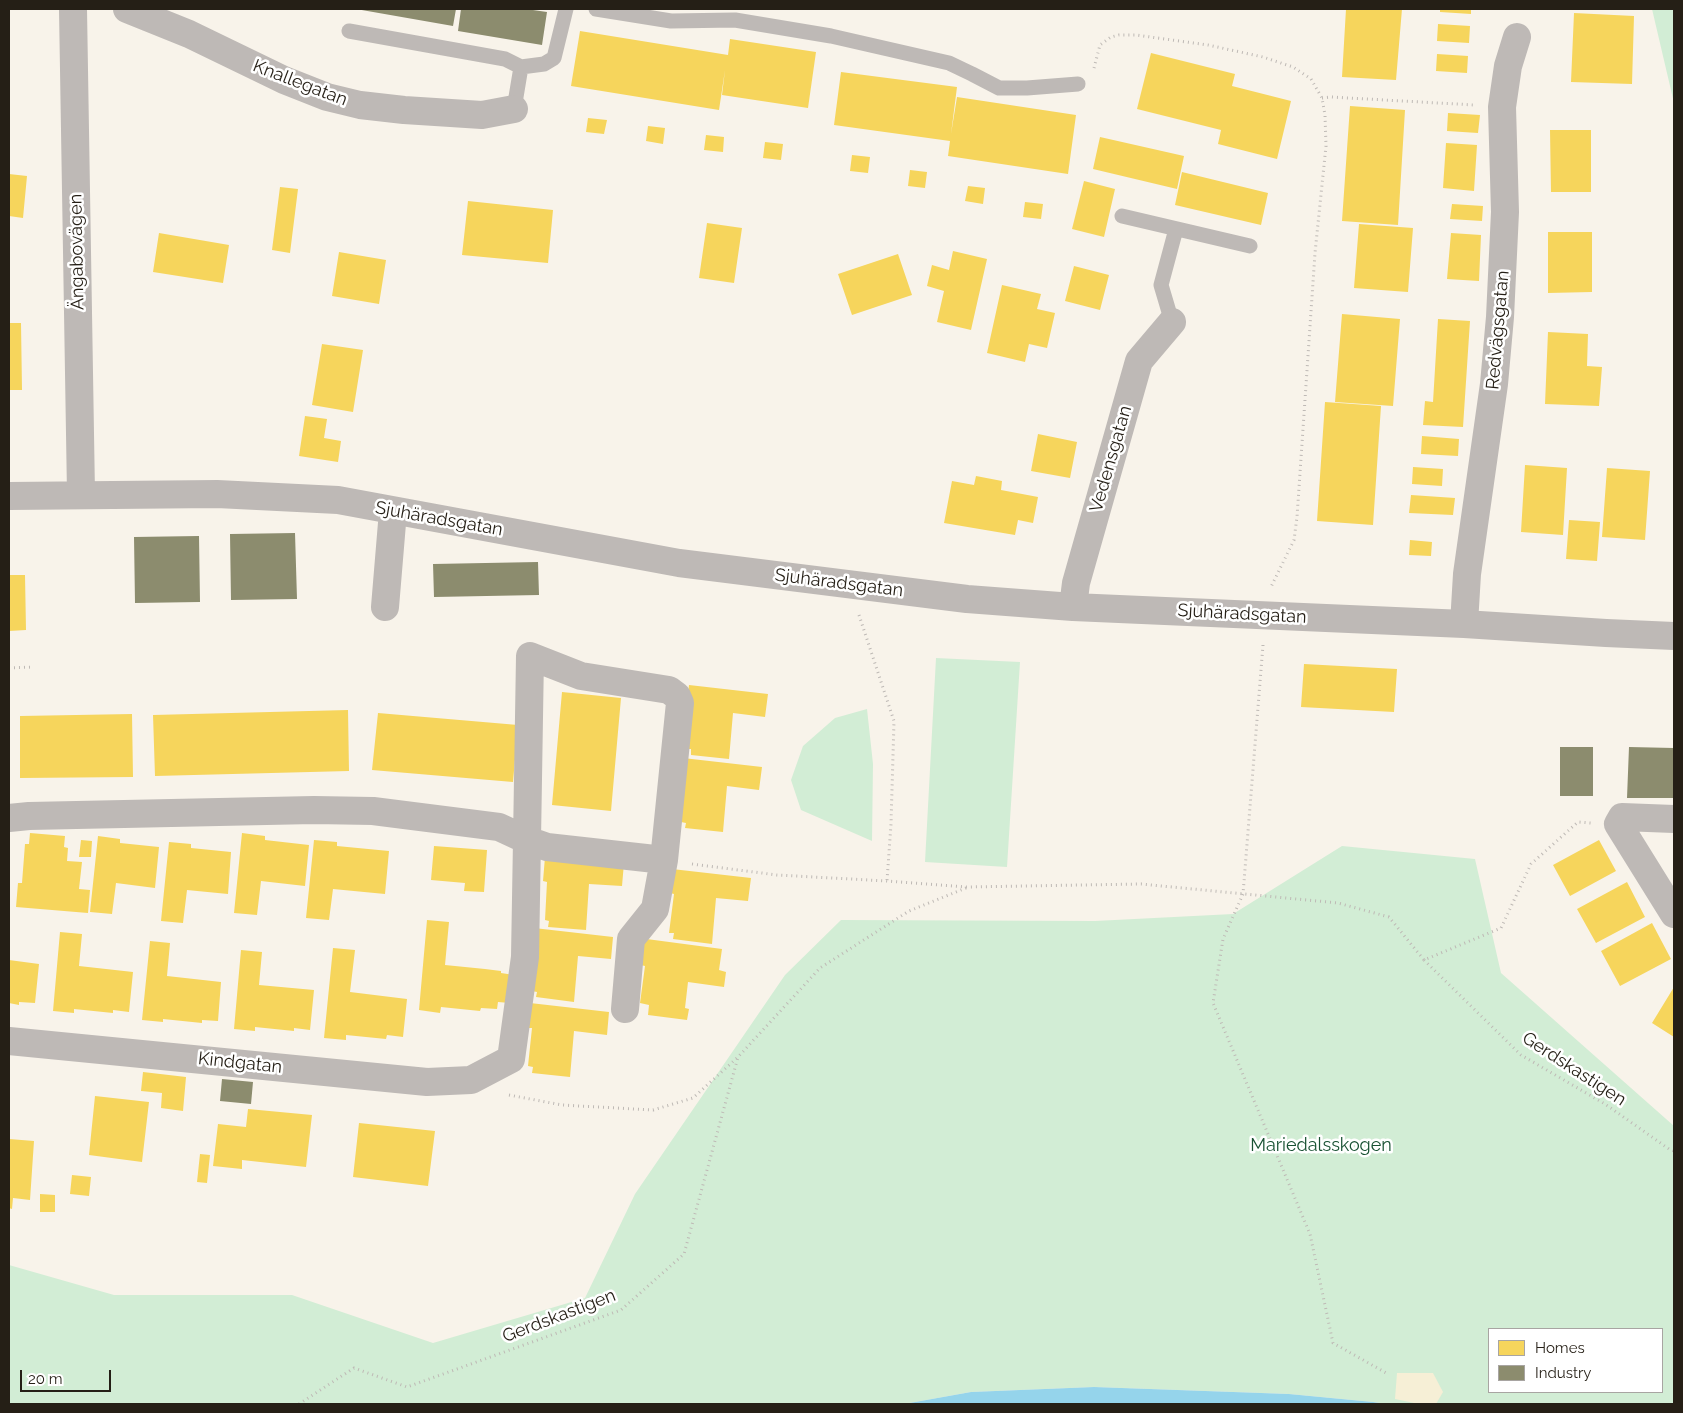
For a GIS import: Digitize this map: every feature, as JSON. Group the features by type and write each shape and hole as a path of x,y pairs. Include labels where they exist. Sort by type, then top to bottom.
{"street":[{"name":"Ängabovägen","path":"73,9 80,494"},
{"name":"Knallegatan","path":"127,9 189,34 284,80 327,97 360,105 404,110 482,115 514,109"},
{"name":"Redvägsgatan","path":"1464,624 1467,574 1494,384 1501,307 1505,212 1502,107 1508,66 1517,37"},
{"name":"Vedensgatan","path":"1073,607 1076,583 1138,361 1172,322"},
{"name":"Sjuhäradsgatan","path":"9,496 217,494 338,500 679,563 967,599 1073,607 1464,624 1674,636"},
{"path":"386,607 394,510"},
{"path":"472,1080 511,1059 525,958 530,656 581,676 669,690 677,696 680,703 664,860 655,909 631,939 625,1009"},
{"path":"9,818 286,810 372,811 498,827 546,847 664,860"},
{"path":"1674,819 1622,818 1618,824 1674,914"},
{"name":"Kindgatan","path":"9,1041 427,1082 472,1080"}],"lane":[{"path":"349,31 505,59 521,67 544,64 554,58 566,9"},
{"path":"596,9 671,21 735,20 831,36 949,64 999,88 1078,84"},
{"path":"514,109 521,67"},
{"path":"1122,216 1250,246"},
{"path":"1172,322 1161,285 1176,229"}],"path":[{"path":"1322,98 1502,107"},
{"path":"848,584 894,721 891,824 887,881"},
{"path":"1265,616 1243,894 1223,939 1213,1003 1310,1234 1333,1343 1388,1374"},
{"path":"9,668 33,667"},
{"path":"1424,960 1501,928 1531,864 1578,822 1618,824"},
{"name":"Gerdskastigen","path":"664,860 777,875 966,887 1141,884 1338,902 1389,917 1424,960 1521,1055 1605,1104 1674,1151"},
{"path":"472,1080 497,1092 562,1105 653,1110 693,1098 738,1056 820,968 909,911 966,887"},
{"name":"Gerdskastigen","path":"299,1404 354,1368 407,1387 621,1310 684,1254 738,1056"}],"green space":[{"path":"1652,9 1674,9 1674,103"},
{"path":"936,658 1020,662 1007,867 925,862"},
{"path":"867,709 873,764 872,841 801,810 791,780 803,746 835,718"},
{"name":"Mariedalsskogen","path":"1342,846 1475,859 1501,973 1674,1126 1674,1404 1386,1404 1289,1394 1094,1387 971,1392 904,1404 9,1404 9,1265 114,1295 292,1295 433,1343 585,1298 635,1194 785,975 841,920 1095,921 1233,914"}],"sand":[{"path":"1397,1373 1433,1373 1443,1392 1436,1404 1419,1404 1395,1399"}],"water":[{"path":"1094,1387 1289,1394 1386,1404 904,1404 971,1392"}],"building: Homes":[{"path":"1346,9 1402,9 1396,80 1342,77"},
{"path":"1440,9 1471,9 1471,14 1440,12"},
{"path":"1574,13 1634,16 1632,84 1571,82"},
{"path":"1438,24 1470,26 1469,43 1437,41"},
{"path":"580,31 728,55 730,39 816,52 808,108 722,95 725,70 719,110 571,86"},
{"path":"1151,53 1235,74 1232,86 1291,101 1277,159 1218,144 1221,130 1137,109"},
{"path":"1437,54 1468,56 1467,73 1436,71"},
{"path":"841,72 957,87 951,134 957,97 1076,115 1068,174 948,156 950,141 834,125"},
{"path":"1350,106 1405,110 1398,225 1342,221"},
{"path":"1448,113 1480,115 1478,133 1447,131"},
{"path":"588,118 607,120 604,134 586,132"},
{"path":"648,126 665,128 663,144 646,141"},
{"path":"1550,130 1591,130 1591,192 1551,192"},
{"path":"706,135 724,137 723,152 704,150"},
{"path":"1100,137 1184,156 1177,189 1093,169"},
{"path":"765,142 783,144 781,160 763,158"},
{"path":"1446,143 1477,145 1474,191 1443,188"},
{"path":"852,155 870,157 868,173 850,171"},
{"path":"910,170 927,172 925,188 908,186"},
{"path":"1182,172 1268,193 1261,225 1175,205"},
{"path":"9,174 27,176 23,218 9,216"},
{"path":"1084,181 1115,189 1104,237 1072,229"},
{"path":"968,186 985,188 983,204 965,201"},
{"path":"280,187 298,189 290,253 272,250"},
{"path":"468,201 553,210 548,263 462,255"},
{"path":"1025,202 1043,204 1041,219 1023,217"},
{"path":"1452,204 1483,206 1482,221 1450,219"},
{"path":"707,223 742,228 734,283 699,278"},
{"path":"1359,224 1413,228 1408,292 1354,288"},
{"path":"1548,232 1592,232 1592,292 1548,293"},
{"path":"159,233 229,245 223,283 153,272"},
{"path":"1451,233 1481,235 1479,281 1447,279"},
{"path":"953,251 987,259 971,330 937,322 944,291 927,286 932,265 949,270"},
{"path":"339,252 386,260 379,304 332,296"},
{"path":"898,254 912,295 852,315 838,274"},
{"path":"1074,266 1109,275 1100,310 1065,301"},
{"path":"1002,285 1041,294 1037,309 1055,313 1047,348 1029,344 1025,362 987,353"},
{"path":"1342,314 1400,319 1393,406 1335,402"},
{"path":"1438,319 1470,321 1463,427 1423,425 1425,401 1433,402"},
{"path":"9,323 21,323 22,390 9,390"},
{"path":"1548,332 1588,334 1587,366 1602,367 1599,406 1545,404"},
{"path":"322,344 363,350 353,412 312,405"},
{"path":"1325,402 1381,406 1373,525 1317,521"},
{"path":"305,416 327,419 324,438 341,441 338,462 299,456"},
{"path":"1038,434 1077,442 1070,478 1031,471"},
{"path":"1422,436 1459,439 1458,456 1421,454"},
{"path":"1525,465 1567,468 1563,535 1521,532"},
{"path":"1413,467 1443,469 1442,486 1412,484"},
{"path":"1607,468 1650,471 1645,540 1602,537"},
{"path":"976,476 1002,481 1001,490 1038,497 1033,523 1018,520 1015,535 944,523 952,481 974,485"},
{"path":"1411,495 1455,498 1453,515 1409,513"},
{"path":"1569,520 1600,522 1597,561 1566,559"},
{"path":"1410,540 1432,542 1431,556 1409,555"},
{"path":"9,575 25,575 26,630 9,631"},
{"path":"1304,664 1397,669 1394,712 1301,707"},
{"path":"689,685 768,694 765,717 733,713 729,759 691,755 691,749 687,749 686,710"},
{"path":"562,692 621,698 611,811 552,805"},
{"path":"348,710 349,771 155,776 153,715"},
{"path":"378,713 518,725 513,782 372,770"},
{"path":"132,714 133,777 20,778 20,716"},
{"path":"683,758 762,767 759,790 727,786 723,832 685,828 686,823 681,822"},
{"path":"30,833 65,836 64,847 68,848 67,861 82,862 79,889 90,890 88,913 16,907 18,883 22,883 25,844 29,844"},
{"path":"242,833 265,836 265,840 309,845 305,886 261,881 257,915 234,913"},
{"path":"98,836 120,839 120,843 159,847 155,888 116,883 112,914 90,912"},
{"path":"81,840 92,841 91,857 79,857"},
{"path":"314,840 337,842 337,846 389,851 385,894 333,889 329,920 306,918"},
{"path":"1599,840 1616,871 1570,896 1553,865"},
{"path":"169,842 191,844 191,848 231,852 228,894 187,890 183,923 161,921"},
{"path":"434,846 487,850 484,892 464,891 465,883 431,880"},
{"path":"545,857 624,863 622,886 589,884 586,930 548,927 549,921 545,920 547,882 543,881"},
{"path":"672,869 751,878 748,901 716,898 712,944 673,939 674,933 669,933 674,894 670,893"},
{"path":"1627,882 1645,917 1596,943 1577,909"},
{"path":"427,920 449,922 445,965 501,971 501,973 514,975 510,1003 498,1002 497,1009 481,1008 480,1011 441,1007 440,1013 419,1010"},
{"path":"1652,923 1671,959 1620,986 1601,951"},
{"path":"534,928 613,937 611,959 578,956 574,1002 536,997 537,992 532,991"},
{"path":"60,932 82,934 79,966 133,972 129,1012 113,1010 113,1013 74,1009 74,1013 53,1011"},
{"path":"639,938 722,949 719,970 726,972 724,987 688,982 685,1008 689,1009 687,1020 648,1015 649,1005 640,1003 645,966 636,964"},
{"path":"150,941 170,943 167,976 221,982 218,1021 202,1020 202,1023 163,1019 163,1022 142,1020"},
{"path":"333,948 355,950 350,992 407,999 403,1037 387,1035 386,1039 346,1035 346,1040 324,1038"},
{"path":"241,950 262,952 259,985 314,990 310,1030 294,1028 294,1031 255,1027 255,1031 234,1029"},
{"path":"9,960 39,964 35,1003 19,1002 19,1005 9,1003"},
{"path":"1674,987 1674,1037 1652,1023"},
{"path":"530,1003 609,1012 607,1035 574,1031 570,1077 532,1073 533,1067 528,1066 532,1028 528,1028"},
{"path":"143,1072 186,1077 183,1111 161,1108 162,1093 141,1091"},
{"path":"95,1096 149,1102 142,1162 89,1155"},
{"path":"248,1109 312,1115 306,1167 242,1160 242,1169 213,1166 218,1124 246,1127"},
{"path":"359,1123 435,1131 428,1186 353,1177"},
{"path":"9,1139 34,1141 30,1200 13,1198 12,1209 9,1208"},
{"path":"200,1154 210,1155 207,1183 197,1182"},
{"path":"72,1175 91,1177 89,1196 70,1194"},
{"path":"40,1194 55,1195 55,1212 40,1212"}],"building: Industry":[{"path":"356,9 456,9 453,26"},
{"path":"461,9 526,9 547,12 542,45 458,31"},
{"path":"295,533 297,599 231,600 230,534"},
{"path":"199,536 200,602 135,603 134,537"},
{"path":"538,562 539,595 434,597 433,564"},
{"path":"1560,747 1593,747 1593,796 1560,796"},
{"path":"1629,747 1674,748 1674,798 1627,798"},
{"path":"222,1079 253,1082 251,1104 220,1101"}]}
